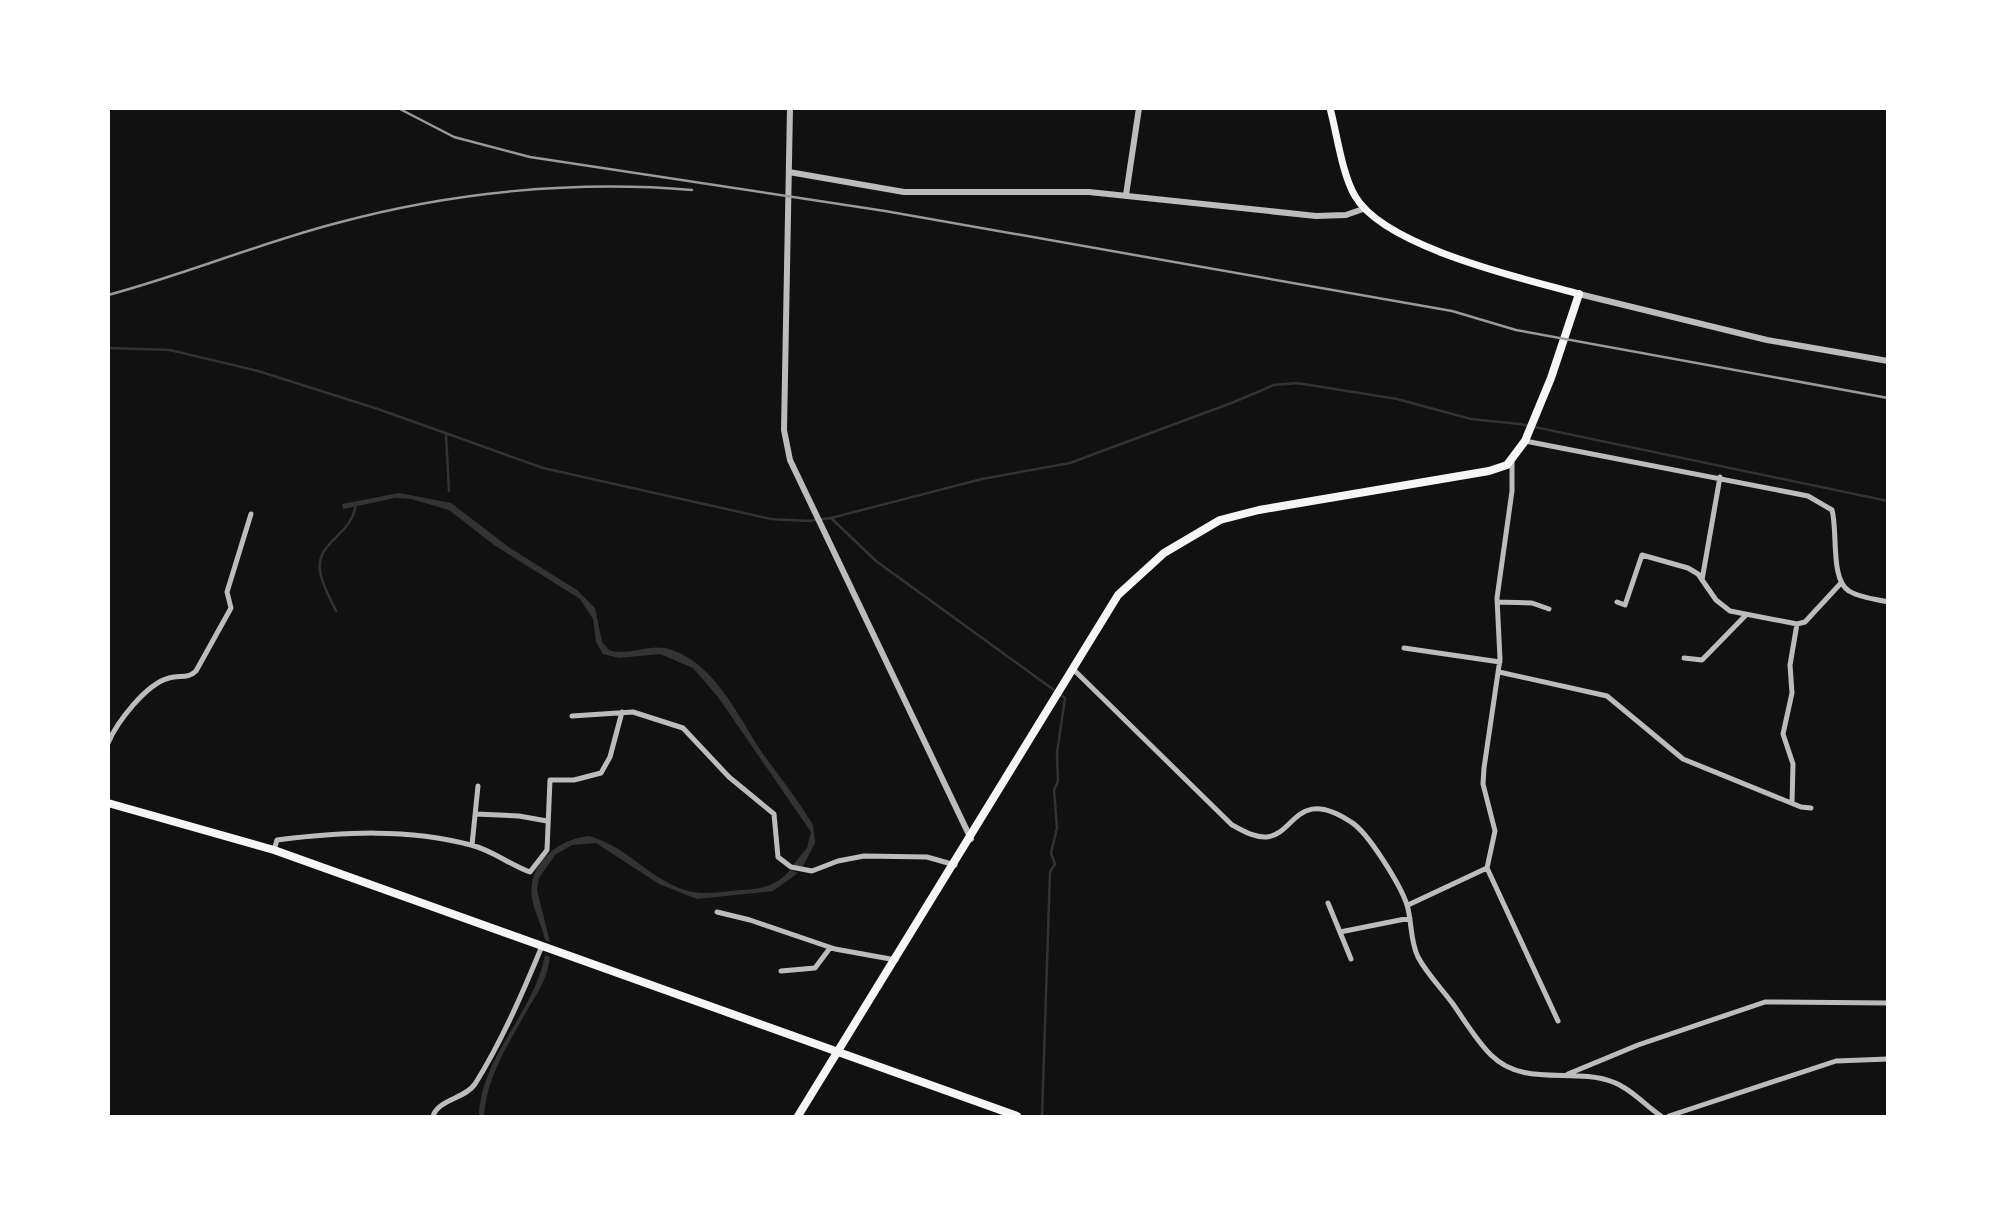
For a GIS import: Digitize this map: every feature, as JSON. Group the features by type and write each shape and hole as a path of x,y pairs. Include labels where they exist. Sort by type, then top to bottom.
{"main road":[{"path":"798,1116 971,839 1118,595 1135,576 1164,553 1220,520 1259,510 1489,471 1512,460 1525,441 1579,293 1444,254 1377,220 1363,209 1353,194 1330,108"},
{"path":"108,803 274,850 1017,1116"}],"street":[{"path":"790,108 784,430 790,460 971,839"},
{"path":"1126,195 1139,108"},
{"path":"789,172 904,192 1046,191 1126,195 1316,216 1346,215 1363,209"},
{"path":"1579,293 1767,340 1888,361"},
{"path":"1525,441 1720,477 1808,496 1824,503 1832,510 1837,525 1837,571 1841,583 1848,591 1888,602"},
{"path":"1512,460 1512,491 1497,602 1500,662 1483,784 1495,831 1487,868 1558,1021"},
{"path":"1702,580 1720,477"},
{"path":"108,743 126,714 161,681 189,677 196,671 231,608 227,592 251,514"},
{"path":"1617,602 1626,605 1642,555 1688,568 1723,605 1745,615 1797,624 1805,622 1841,583"},
{"path":"1497,602 1532,603 1549,609"},
{"path":"1684,658 1702,660 1745,615"},
{"path":"1792,803 1793,764 1783,734 1792,693 1790,664 1797,624"},
{"path":"1404,648 1500,662"},
{"path":"1073,670 1232,825 1266,837 1274,835 1300,812 1310,809 1351,821 1394,876 1408,905 1418,957 1493,1057 1522,1073 1567,1074 1618,1084 1661,1116"},
{"path":"1499,672 1607,696 1684,759 1792,803 1811,808"},
{"path":"274,850 277,840 360,834 421,834 472,845 530,872 547,850 550,780 574,780 601,773 610,757 622,712"},
{"path":"572,716 622,712 675,724 688,732 716,765 774,814 778,857 791,867 812,871 838,861 864,856 926,857 955,865"},
{"path":"472,845 478,786"},
{"path":"476,814 519,816 547,821"},
{"path":"1408,905 1487,868"},
{"path":"1328,903 1351,958"},
{"path":"717,912 750,920 830,948 896,960"},
{"path":"1340,932 1410,918"},
{"path":"433,1116 441,1106 474,1085 526,990 542,946"},
{"path":"781,971 815,968 830,948"},
{"path":"1567,1074 1639,1045 1765,1003 1888,1003"},
{"path":"1669,1116 1836,1061 1888,1059"}],"shaded area":[{"path":"399,493 451,503 510,548 577,590 595,608 602,642 609,650 672,650 688,657 714,680 813,825 815,843 802,868 793,865 807,848 811,832 718,697 693,668 660,654 619,658 603,654 596,642 593,619 580,599 494,545 449,510 411,499 395,498 343,509 342,504"},
{"path":"589,836 616,848 665,881 693,892 756,889 774,883 790,870 798,873 773,891 697,899 659,884 596,843 572,845 555,855 539,878 537,890 550,942 545,940 533,903 534,874 547,855 556,848 577,838"},
{"path":"545,955 550,957 545,977 500,1060 489,1087 484,1116 479,1116 489,1073 530,996"}],"waterway":[{"path":"108,348 170,350 258,371 378,409 543,468 771,519 808,521 831,518 876,561 1065,698 1057,753 1058,781 1054,790 1057,828 1051,853 1055,864 1050,872 1042,1116"},
{"path":"831,518 982,479 1070,463 1274,385 1297,383 1397,399 1471,419 1520,424 1888,501"},
{"path":"446,435 449,491"},
{"path":"336,611 322,580 320,564 327,546 348,524 356,503"}],"railway":[{"path":"398,108 454,137 530,157 885,211 1452,311 1516,330 1888,398"},
{"path":"108,295 308,231 424,203 558,188 648,187 692,190"}]}
